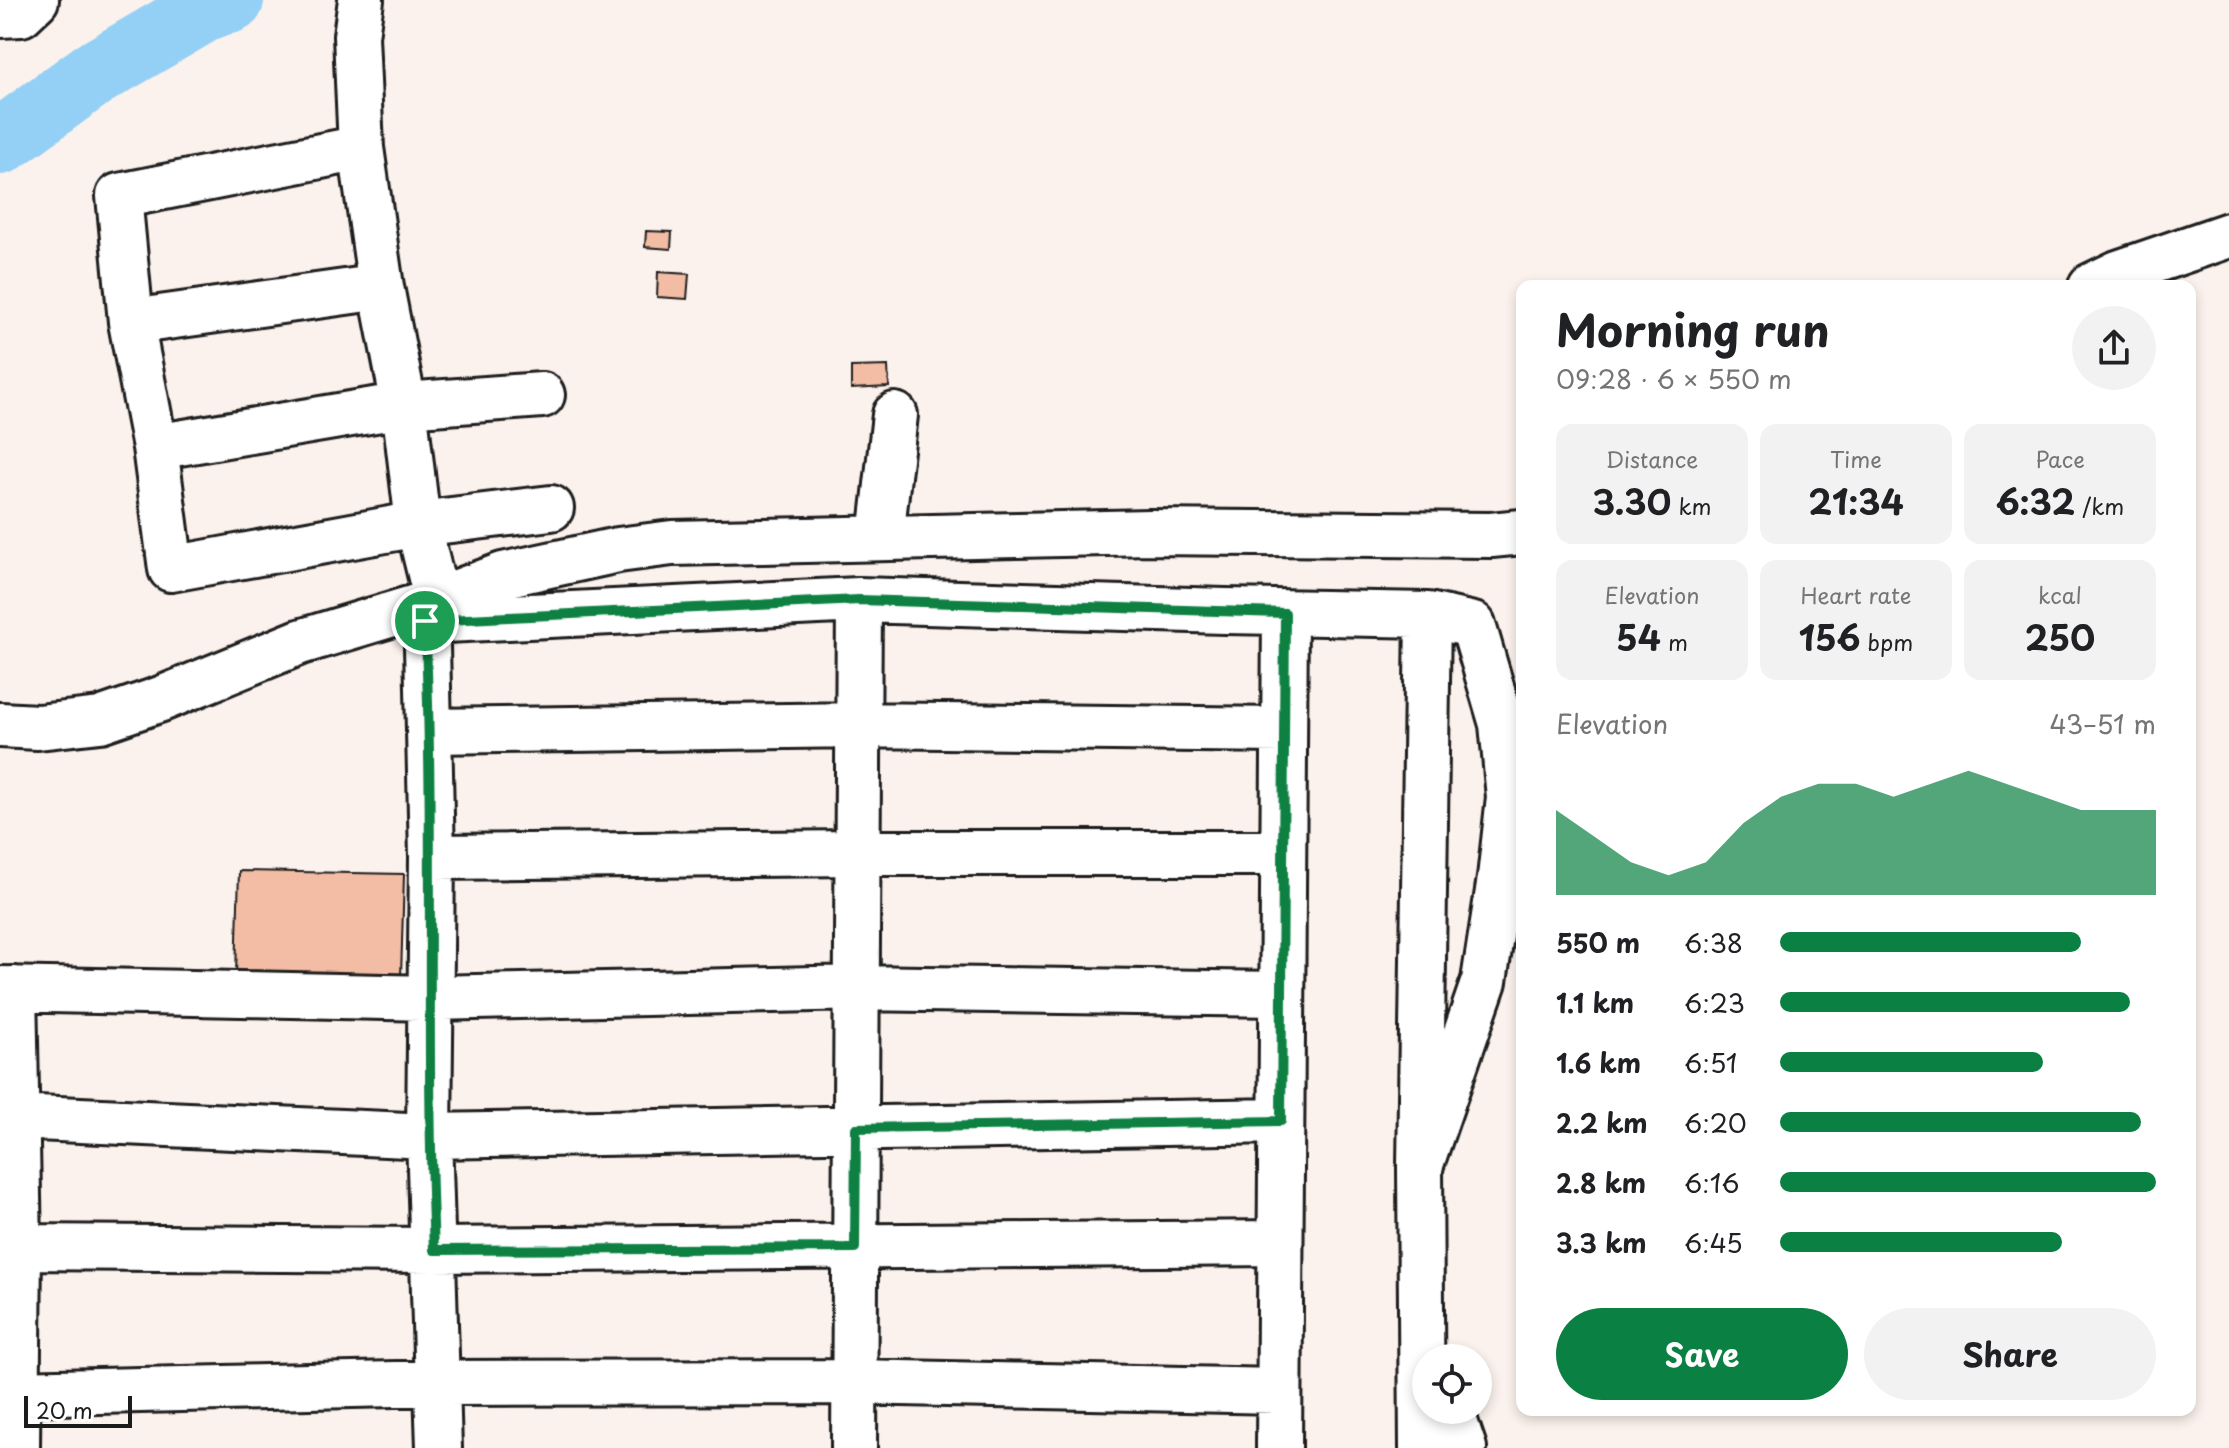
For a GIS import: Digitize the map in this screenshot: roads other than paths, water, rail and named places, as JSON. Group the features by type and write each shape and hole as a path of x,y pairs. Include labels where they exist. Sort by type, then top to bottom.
{"street":[{"path":"0,15 21,14 36,0"},
{"path":"358,11 361,148 381,287 404,405 429,608 432,857 429,1136 439,1448"},
{"path":"361,148 119,196 131,322 155,447 171,569 418,524 551,508"},
{"path":"2103,280 2229,235"},
{"path":"131,322 381,287"},
{"path":"155,447 404,405 542,395"},
{"path":"881,537 895,415"},
{"path":"0,725 38,727 100,720 161,699 300,642 429,608 503,575 618,550 672,543 1150,532 1491,535 1516,533"},
{"path":"429,608 859,600 1428,615 1473,625 1502,724 1509,797 1484,981 1420,1167"},
{"path":"854,1448 859,600"},
{"path":"1279,1448 1285,613"},
{"path":"1424,1344 1420,1167 1428,615"},
{"path":"430,731 858,725 1284,730"},
{"path":"432,857 1283,853"},
{"path":"17,1448 8,1392 19,1247 7,989 432,998 856,988 1282,994"},
{"path":"15,1117 429,1136 1281,1121"},
{"path":"19,1247 434,1250 1280,1243"},
{"path":"8,1392 439,1383 855,1382 1279,1391"},
{"path":"1422,1448 1423,1424"},
{"path":"1456,1424 1464,1448"}],"waterway":[{"path":"0,142 92,75 210,6 231,0"}]}
